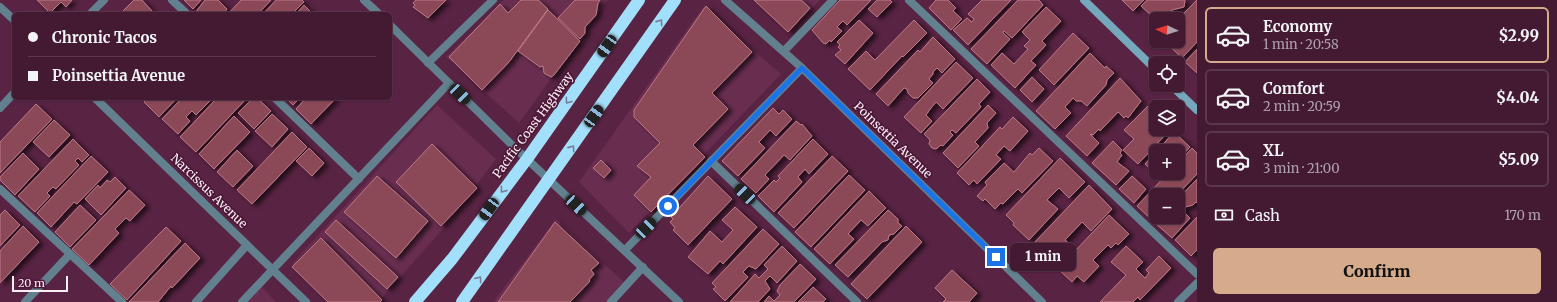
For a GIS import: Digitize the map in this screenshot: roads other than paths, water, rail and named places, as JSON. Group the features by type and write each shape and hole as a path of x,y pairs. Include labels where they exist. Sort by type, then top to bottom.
{"highway":[{"name":"Pacific Coast Highway","path":"415,302 452,259 527,158 639,0"},
{"path":"462,302 675,0"}],"street":[{"path":"92,12 104,0"},
{"path":"172,0 185,12"},
{"path":"364,0 376,12"},
{"path":"428,63 493,0"},
{"name":"Poinsettia Avenue","path":"725,0 802,68 1042,302"},
{"path":"784,51 833,0"},
{"path":"909,0 1197,274"},
{"path":"1084,0 1149,63"},
{"path":"0,7 12,18"},
{"path":"392,27 549,180 679,302"},
{"path":"625,250 802,68"},
{"path":"242,302 450,83"},
{"path":"1178,92 1197,110"},
{"path":"0,108 12,95"},
{"name":"Narcissus Avenue","path":"97,100 306,302"},
{"path":"276,100 359,179"},
{"path":"711,161 857,302"},
{"path":"0,189 122,302"},
{"path":"196,302 247,245"},
{"path":"25,302 70,254"},
{"path":"611,302 644,268"},
{"path":"1178,302 1197,283"}]}
